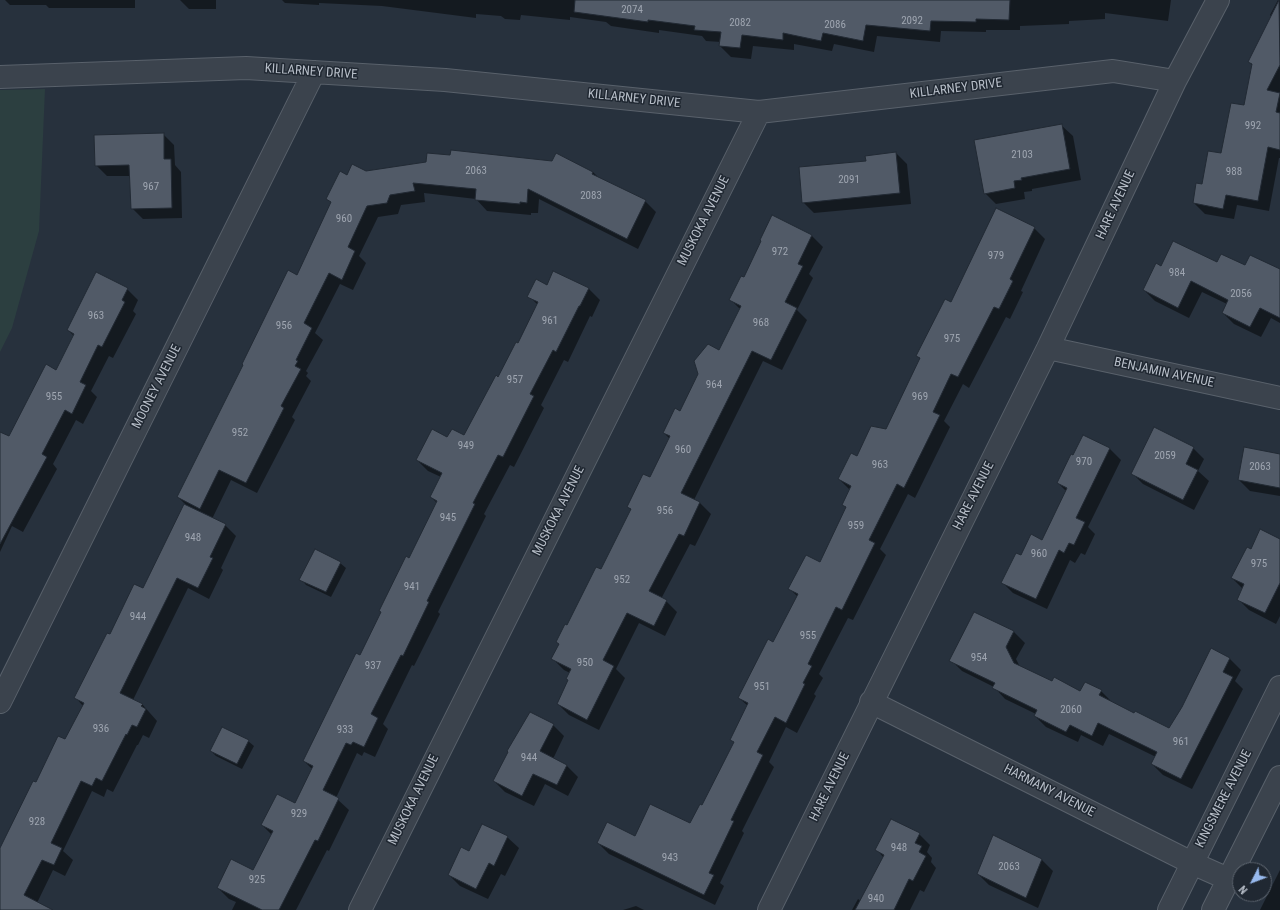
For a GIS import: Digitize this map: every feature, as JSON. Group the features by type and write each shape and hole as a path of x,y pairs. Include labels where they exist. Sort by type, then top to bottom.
{"street":[{"path":"1175,81 1218,0"},
{"name":"KILLARNEY DRIVE","path":"0,77 246,68 445,80 759,112 1113,71 1175,81"},
{"name":"MOONEY AVENUE","path":"0,702 314,72"},
{"name":"HARE AVENUE","path":"769,910 1048,348 1175,81"},
{"name":"MUSKOKA AVENUE","path":"360,910 759,112"},
{"name":"BENJAMIN AVENUE","path":"1048,348 1280,398"},
{"name":"KINGSMERE AVENUE","path":"1169,910 1280,687"},
{"name":"HARMANY AVENUE","path":"871,702 1192,863 1228,879"},
{"path":"1213,910 1280,777"}],"shaded area":[{"path":"45,89 39,231 12,328 0,352 0,90"}],"building":[{"path":"575,0 1010,0 1009,20 976,19 976,22 931,21 930,31 866,25 863,41 823,33 821,41 783,33 783,40 742,35 740,48 719,46 721,32 694,30 695,26 648,20 648,22 574,12"},
{"path":"1279,0 1280,65 1267,90 1280,93 1276,112 1280,113 1280,150 1268,147 1258,201 1226,195 1223,209 1193,203 1196,183 1202,184 1208,151 1221,153 1231,103 1244,105 1252,64 1248,62"},
{"path":"1062,124 1070,169 1021,178 1022,180 1014,181 1015,188 984,194 974,140"},
{"path":"164,133 164,159 171,159 172,208 131,209 129,165 95,166 94,135"},
{"path":"451,150 552,161 556,153 593,172 592,174 646,200 627,239 528,189 527,203 520,202 520,204 475,200 476,189 413,183 415,191 390,195 387,203 367,206 348,247 355,251 342,280 329,273 304,323 312,328 296,360 298,361 295,366 301,369 281,406 284,408 246,483 219,470 200,509 177,497 243,365 242,364 288,270 297,275 331,202 326,199 340,171 347,175 352,164 366,171 426,162 427,153 450,155"},
{"path":"896,152 900,193 802,203 799,167 866,161 865,156"},
{"path":"996,208 1035,227 1010,279 1013,281 999,309 994,307 958,377 951,374 933,412 940,415 904,488 897,484 869,540 875,543 842,610 836,607 808,664 812,666 786,723 775,717 757,752 763,755 731,820 734,821 709,873 714,875 704,895 597,843 607,822 635,836 650,804 690,823 700,804 702,805 734,742 730,740 748,703 738,698 768,639 773,642 798,594 788,589 806,555 820,562 846,507 842,505 851,486 838,479 851,453 857,456 871,426 886,429 920,358 916,356 945,299 951,302"},
{"path":"772,215 812,235 798,264 803,266 785,302 797,308 771,360 752,351 681,493 700,502 684,536 679,534 649,591 667,600 654,626 627,613 603,660 614,666 587,720 557,704 568,680 566,679 571,669 551,659 559,644 556,642 565,624 567,625 596,567 601,569 631,509 627,507 643,474 650,477 670,436 663,433 675,408 680,411 698,374 694,361 708,344 719,350 741,306 729,300 741,276 744,277"},
{"path":"1173,241 1217,262 1221,254 1245,265 1250,255 1280,269 1280,318 1260,308 1250,327 1222,313 1228,300 1191,281 1178,308 1143,290 1156,263 1161,266"},
{"path":"553,271 589,288 556,352 553,350 530,394 534,396 503,457 498,455 473,503 475,504 427,601 429,602 403,656 401,655 371,714 378,718 364,747 353,742 351,745 346,743 323,790 339,798 318,841 315,840 279,910 262,910 217,888 231,859 253,870 273,831 261,825 277,794 295,803 313,766 303,761 356,653 360,655 381,612 379,611 406,556 409,558 437,501 430,497 442,473 416,460 432,429 447,437 452,429 464,435 496,375 498,377 516,342 518,343 538,302 527,297 536,279 547,285"},
{"path":"96,272 128,288 122,300 125,302 102,347 98,345 80,382 86,385 72,414 65,410 42,454 47,457 0,544 0,432 9,436 46,364 56,370 74,334 67,330"},
{"path":"1154,427 1194,447 1186,464 1198,470 1183,500 1131,474"},
{"path":"1083,435 1110,448 1076,518 1085,522 1074,545 1069,543 1064,553 1059,550 1036,599 1001,583 1016,553 1021,555 1031,534 1042,540 1067,488 1057,483 1071,454 1073,455"},
{"path":"1244,447 1280,454 1280,488 1238,480"},
{"path":"184,504 226,524 210,557 213,558 198,588 177,578 120,693 143,704 141,706 146,709 137,727 132,725 127,735 126,734 102,781 96,778 92,786 81,781 51,843 62,848 54,865 42,860 24,895 53,910 0,910 0,848 33,781 36,782 58,736 65,739 84,703 74,698 107,633 110,634 134,584 143,588"},
{"path":"1260,529 1280,539 1280,583 1265,613 1237,600 1244,584 1231,578 1247,547 1251,549"},
{"path":"315,549 341,562 326,592 299,580"},
{"path":"974,612 1014,631 1006,647 1014,663 1052,681 1054,677 1080,691 1085,682 1102,690 1099,695 1134,713 1135,711 1169,728 1182,707 1211,648 1230,658 1223,672 1233,677 1181,779 1151,764 1157,752 1098,723 1092,736 1070,725 1066,732 1034,716 1037,710 992,688 995,683 949,661"},
{"path":"530,712 554,724 540,751 567,765 557,785 533,774 522,796 493,781 508,752 507,751"},
{"path":"222,727 249,740 237,764 210,751"},
{"path":"891,819 920,833 915,843 922,846 919,852 926,856 913,881 909,879 894,910 855,910 884,855 875,850"},
{"path":"482,824 508,836 494,866 489,863 476,889 448,875 461,847 469,851"},
{"path":"993,835 1042,859 1026,898 977,874"}]}
